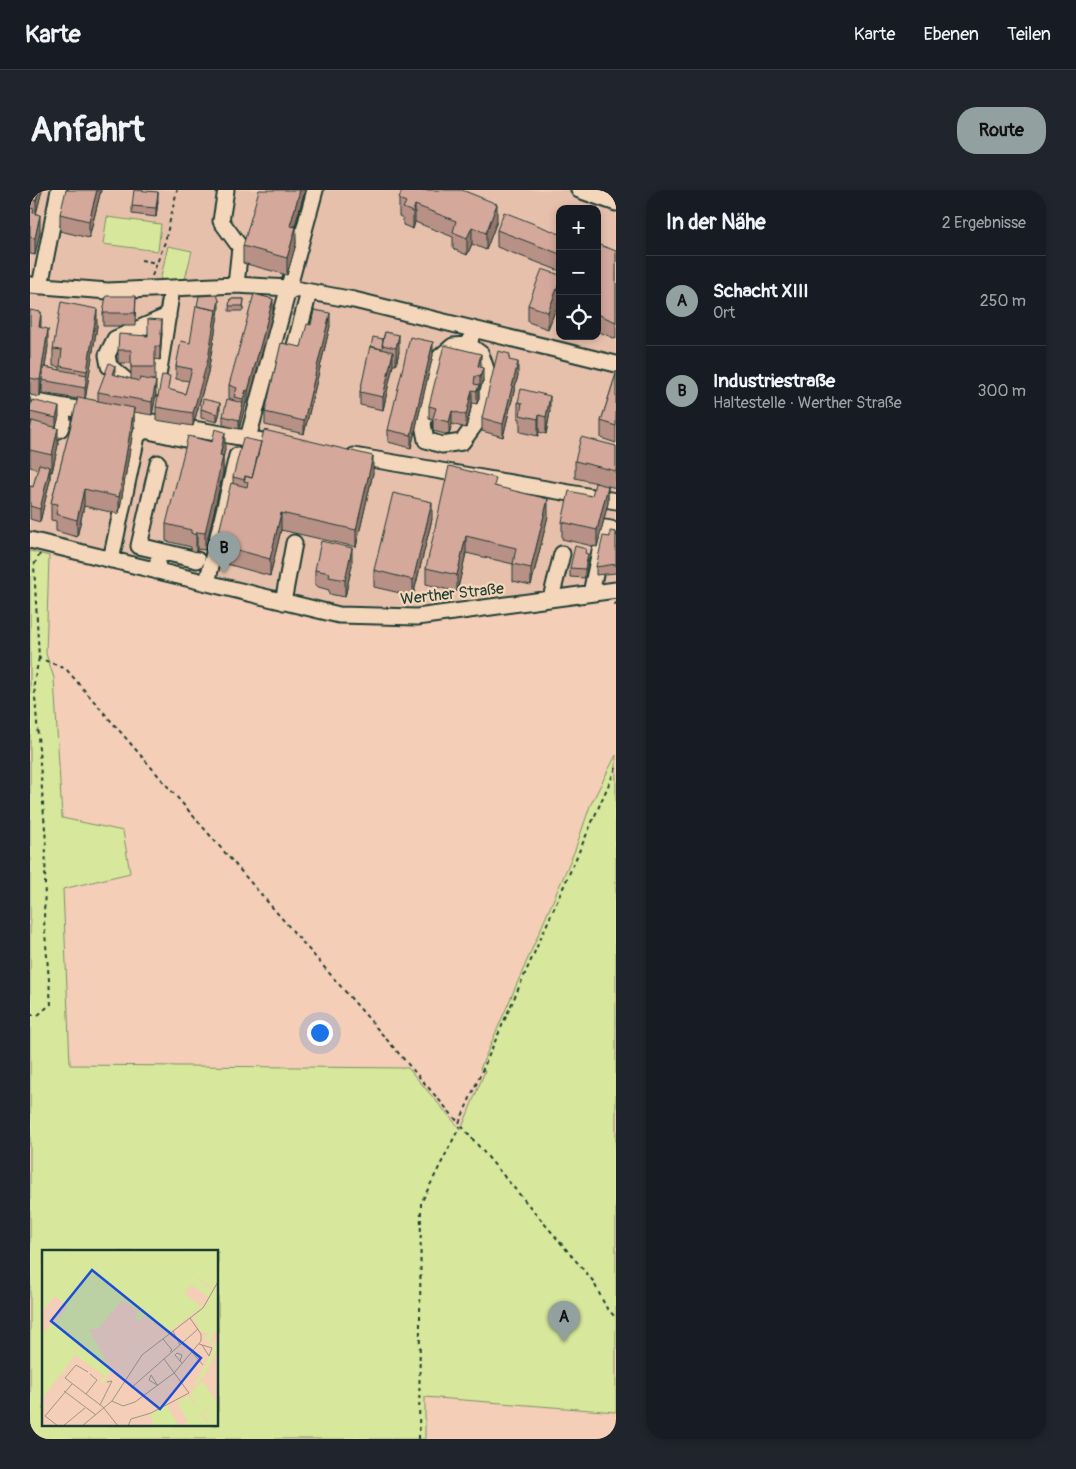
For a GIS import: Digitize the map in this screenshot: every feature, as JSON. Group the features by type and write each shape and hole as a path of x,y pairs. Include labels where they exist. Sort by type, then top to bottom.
{"street":[{"path":"59,190 35,286 108,291 153,291 236,285 289,288 616,364"},
{"path":"226,190 221,222 240,247 236,285"},
{"path":"248,438 315,190"},
{"path":"579,190 616,203"},
{"path":"168,316 116,339 107,355 110,366 129,383 156,388 168,316 172,289"},
{"path":"295,346 309,292"},
{"path":"304,311 323,315"},
{"path":"469,345 473,330"},
{"path":"469,345 481,354 487,372 476,422 462,442 442,445 426,440 423,424 440,357 453,346 469,345"},
{"path":"30,401 297,446"},
{"path":"30,430 50,433 60,429 63,421 61,407"},
{"path":"111,560 137,436 144,430 185,438"},
{"path":"335,453 616,501"},
{"path":"206,583 237,456"},
{"path":"158,463 139,546 197,560"},
{"path":"591,593 605,528 612,529"},
{"name":"Werther Straße","path":"30,540 339,615 418,617 616,590"},
{"path":"283,602 294,543"},
{"path":"156,571 160,551"},
{"path":"551,598 562,554"}],"path":[{"path":"153,291 152,273 165,242 177,190"},
{"path":"141,260 157,263"},
{"path":"30,1015 38,1015 51,1004 44,921 46,843 34,683 39,658 34,566 46,544"},
{"path":"39,658 66,669 460,1124 593,1281 606,1307 616,1318"},
{"path":"419,1439 421,1203 460,1124 616,768"}],"shaded area":[{"path":"30,190 569,190 616,207 616,580 420,624 344,622 30,551"}],"green space":[{"path":"107,217 161,224 158,251 103,244"},
{"path":"168,246 192,251 185,279 160,281"},
{"path":"30,551 49,556 46,654 54,678 62,818 123,831 130,873 63,889 70,1065 408,1068 461,1130 485,1071 480,1069 575,850 590,806 616,755 616,1412 425,1397 425,1439 30,1439"}],"building":[{"path":"30,190 39,190 36,201 30,199"},
{"path":"66,190 97,190 89,221 60,214"},
{"path":"134,190 158,192 156,208 132,206"},
{"path":"259,190 300,190 290,226 296,227 287,258 243,246"},
{"path":"402,190 462,190 497,204 486,233 472,227 467,238 453,232 456,221 415,205 413,212 403,208 406,202 399,199"},
{"path":"30,208 34,209 33,213 40,215 35,238 30,237"},
{"path":"504,212 556,232 556,252 497,230"},
{"path":"601,245 616,251 616,322 601,316"},
{"path":"542,269 556,274 556,291 548,312 528,305"},
{"path":"254,294 273,299 248,391 246,390 243,399 234,397 237,388 229,385"},
{"path":"217,295 219,300 216,314 216,310 197,306 199,296"},
{"path":"106,296 136,296 135,313 103,313"},
{"path":"230,299 244,299 243,306 229,306"},
{"path":"61,302 97,309 87,371 60,366 62,350 53,349"},
{"path":"196,306 216,310 208,359 193,413 156,407 162,375 170,376 168,389 185,394 192,369 176,366 181,341 190,343"},
{"path":"30,310 41,312 39,327 48,329 40,380 30,378"},
{"path":"314,310 330,313 304,421 265,412 281,343 301,347 307,324 311,325"},
{"path":"148,319 162,320 160,347 155,346 155,367 131,367 131,350 118,350 119,334 148,336"},
{"path":"385,332 399,335 396,348 382,345"},
{"path":"373,337 383,339 382,349 371,347"},
{"path":"410,337 433,342 411,435 388,430"},
{"path":"444,345 481,354 478,366 483,368 480,377 475,376 474,384 479,385 477,391 472,390 466,415 452,411 449,422 433,418 436,408 429,406"},
{"path":"370,346 393,352 383,397 360,392"},
{"path":"498,351 510,354 509,360 518,362 503,424 482,418"},
{"path":"109,363 115,366 112,374 139,381 140,378 156,381 152,402 98,392"},
{"path":"44,367 87,375 85,388 42,380"},
{"path":"616,374 616,426 601,421"},
{"path":"521,389 550,396 546,417 539,415 538,419 520,415 522,403 518,402"},
{"path":"78,397 134,408 119,497 84,489 77,520 56,514 58,504 51,503"},
{"path":"203,399 220,403 217,414 201,409"},
{"path":"227,399 243,403 239,420 223,416"},
{"path":"32,400 59,407 56,418 30,412"},
{"path":"32,421 58,428 52,455 30,450"},
{"path":"215,429 225,432 220,455 223,456 205,533 197,532 196,535 191,533 191,530 166,524 188,436 212,442"},
{"path":"264,430 373,456 356,530 281,513 270,559 216,544 231,483 247,487 248,482 244,481 245,476 252,478"},
{"path":"581,437 616,446 616,471 575,461"},
{"path":"243,438 261,442 252,478 245,476 245,480 233,477"},
{"path":"39,464 50,467 40,509 30,506 30,486 33,487"},
{"path":"449,466 496,478 494,486 548,499 531,568 513,564 516,548 466,536 457,575 426,568"},
{"path":"595,483 608,486 597,530 562,522 569,491 592,496"},
{"path":"393,493 432,502 413,580 374,570"},
{"path":"610,531 616,532 616,564 596,567 603,536 610,537"},
{"path":"321,541 352,548 345,580 329,577 330,573 315,570"},
{"path":"575,546 586,549 585,553 588,554 585,569 570,568"}],"place":[{"name":"Industriestraße","path":"224,573"},
{"name":"Schacht XIII","path":"564,1342"}]}
